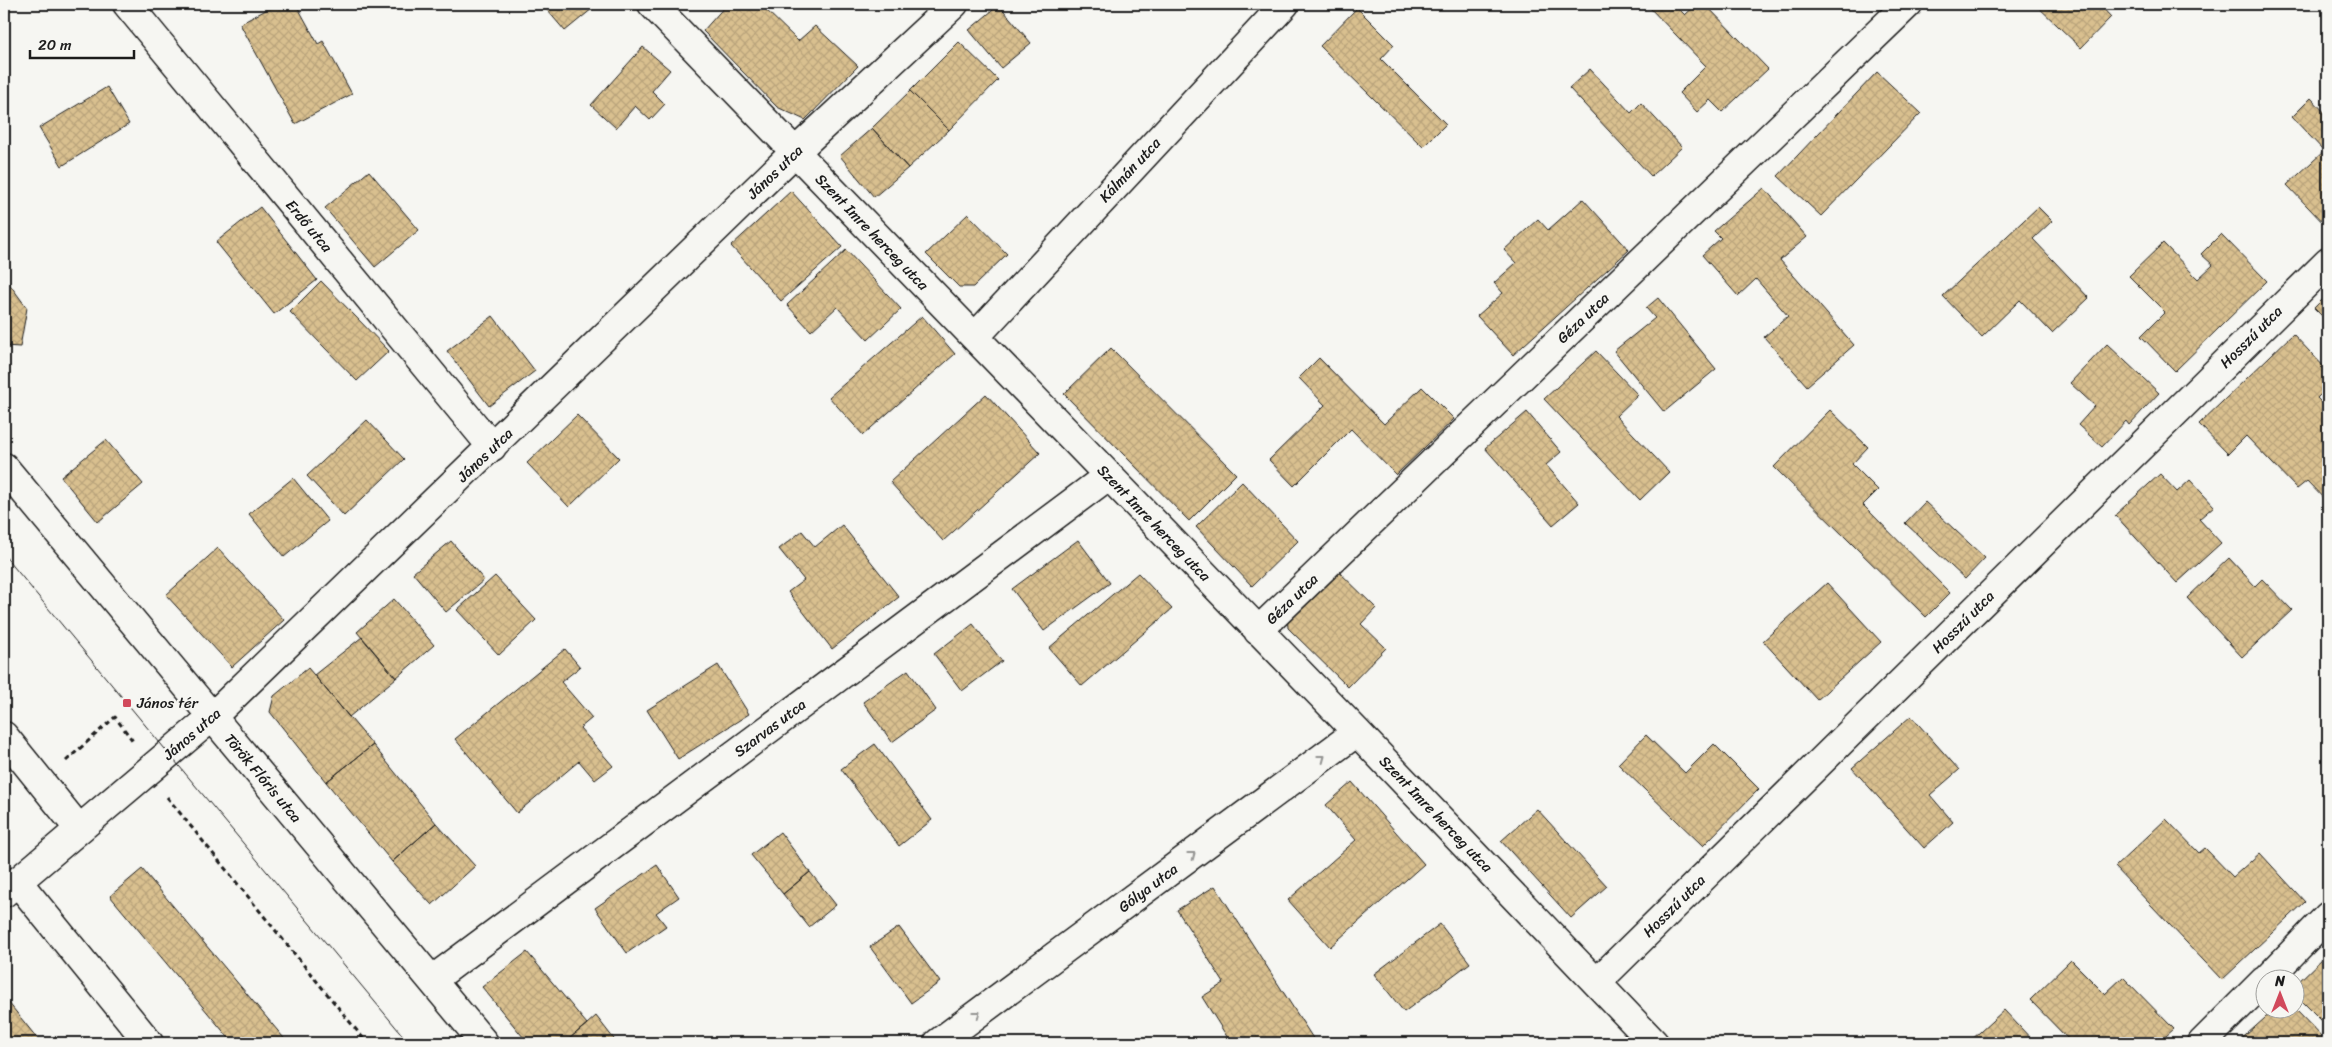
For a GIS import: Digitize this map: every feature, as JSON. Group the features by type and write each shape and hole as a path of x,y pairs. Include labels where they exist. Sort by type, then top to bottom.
{"street":[{"name":"Erdő utca","path":"127,4 492,448"},
{"name":"Szent Imre herceg utca","path":"652,4 1358,732 1654,1043"},
{"name":"János utca","path":"10,887 212,717 492,448 795,152 954,4"},
{"name":"Kálmán utca","path":"975,337 1285,4"},
{"name":"Géza utca","path":"1258,631 1908,4"},
{"name":"Hosszú utca","path":"1598,982 2328,262"},
{"name":"Török Flóris utca","path":"4,467 484,1043"},
{"name":"Szarvas utca","path":"432,980 1108,476"},
{"name":"Gólya utca","path":"938,1043 1358,732"},
{"path":"4,736 79,829"},
{"path":"10,887 148,1043"},
{"path":"2275,970 2328,916"},
{"path":"2202,1043 2254,991"}],"path":[{"path":"41,783 115,717"},
{"path":"148,772 367,1043"}],"building":[{"path":"277,4 296,4 318,44 323,41 352,94 295,124 240,24"},
{"path":"542,4 598,4 565,31"},
{"path":"727,4 760,4 798,41 815,26 858,66 805,120 777,107 703,31"},
{"path":"1646,4 1674,4 1685,15 1697,4 1705,4 1768,69 1722,112 1710,100 1697,112 1679,93 1706,66"},
{"path":"2035,4 2099,4 2111,17 2081,48"},
{"path":"999,5 1031,43 1001,68 969,30"},
{"path":"1357,8 1394,45 1381,59 1446,124 1423,147 1320,46"},
{"path":"959,42 998,80 949,130 910,91"},
{"path":"643,47 670,70 652,91 665,104 650,120 635,106 616,128 591,105"},
{"path":"1590,69 1631,113 1641,103 1682,147 1651,176 1569,88"},
{"path":"1877,72 1921,113 1821,216 1778,176"},
{"path":"107,87 129,124 62,166 39,128"},
{"path":"910,91 949,130 908,168 872,128"},
{"path":"2311,98 2328,116 2328,228 2287,185 2324,151 2292,117"},
{"path":"872,128 908,168 874,197 840,156"},
{"path":"369,171 419,230 375,267 325,208"},
{"path":"1764,188 1807,237 1780,260 1854,345 1807,386 1764,337 1788,316 1756,279 1738,296 1702,255 1721,238 1714,231"},
{"path":"791,191 842,247 781,301 731,246"},
{"path":"1583,199 1629,250 1513,355 1477,316 1503,293 1494,283 1516,263 1504,250 1538,219 1548,230"},
{"path":"260,207 317,280 274,314 216,242"},
{"path":"2038,207 2052,221 2033,239 2089,298 2052,333 2020,300 1982,337 1943,296"},
{"path":"968,214 1007,254 973,287 959,287 926,254"},
{"path":"2221,234 2267,281 2175,371 2141,336 2165,312 2129,276 2163,243 2198,279 2213,265 2201,254"},
{"path":"846,250 901,309 868,340 837,307 811,331 787,305"},
{"path":"321,281 389,351 357,381 290,312"},
{"path":"8,282 27,308 20,347 4,346 4,285"},
{"path":"2328,294 2328,322 2314,308"},
{"path":"1658,298 1716,369 1664,412 1614,351 1655,318 1646,308"},
{"path":"493,316 535,371 489,406 447,351"},
{"path":"922,316 955,354 863,435 829,397"},
{"path":"2293,334 2328,371 2328,387 2317,398 2328,409 2328,503 2307,481 2297,489 2246,436 2228,454 2199,424"},
{"path":"2107,344 2159,393 2129,425 2126,421 2102,447 2078,425 2095,406 2070,383"},
{"path":"1111,348 1236,474 1189,521 1064,394"},
{"path":"1596,351 1638,395 1616,416 1669,472 1640,500 1544,399"},
{"path":"1319,358 1384,424 1422,387 1454,419 1396,475 1351,429 1294,486 1269,460 1325,405 1299,378"},
{"path":"986,394 1040,453 943,541 890,482"},
{"path":"1830,410 1868,447 1852,464 1878,490 1863,505 1950,593 1926,617 1774,467"},
{"path":"1527,412 1561,452 1546,465 1579,503 1553,525 1485,448"},
{"path":"577,415 619,458 569,507 527,463"},
{"path":"367,420 404,459 344,516 307,476"},
{"path":"106,440 143,484 98,522 61,477"},
{"path":"2160,474 2177,492 2190,480 2214,506 2199,519 2221,543 2177,583 2115,515"},
{"path":"293,478 328,521 284,557 249,514"},
{"path":"1242,482 1298,541 1252,586 1196,527"},
{"path":"1925,502 1985,558 1965,579 1905,523"},
{"path":"842,525 899,597 832,649 788,592 804,580 779,549 802,531 815,547"},
{"path":"1078,540 1110,583 1044,631 1012,589"},
{"path":"451,541 484,580 446,612 413,573"},
{"path":"218,548 284,620 232,667 166,595"},
{"path":"2229,558 2255,586 2262,579 2292,610 2242,657 2187,598"},
{"path":"1333,566 1376,608 1361,624 1386,648 1348,687 1288,628 1287,615"},
{"path":"1138,573 1172,609 1082,686 1049,648"},
{"path":"495,576 536,620 499,655 457,610"},
{"path":"1827,583 1881,642 1817,700 1763,641"},
{"path":"394,599 434,645 396,678 357,632"},
{"path":"973,624 1002,661 962,691 934,654"},
{"path":"362,637 396,678 349,717 314,675"},
{"path":"565,649 580,667 561,682 592,718 580,728 613,766 595,780 579,761 517,813 455,739"},
{"path":"718,665 749,714 678,759 647,710"},
{"path":"308,668 373,745 326,782 270,712 274,696"},
{"path":"908,670 936,710 892,742 863,702"},
{"path":"1911,716 1959,770 1930,795 1953,822 1924,848 1852,768"},
{"path":"1646,735 1685,773 1714,744 1759,789 1703,846 1618,764"},
{"path":"875,744 932,820 899,846 841,769"},
{"path":"373,745 436,823 392,862 326,782"},
{"path":"1352,782 1424,864 1330,947 1288,900 1356,840 1326,805"},
{"path":"1537,809 1607,886 1571,918 1501,841"},
{"path":"2166,819 2199,853 2205,848 2233,877 2260,853 2305,902 2222,980 2115,867"},
{"path":"436,823 475,866 432,905 392,862"},
{"path":"780,832 810,872 783,894 751,855"},
{"path":"657,865 679,897 656,913 666,926 627,953 595,908"},
{"path":"142,869 288,1043 233,1043 110,896"},
{"path":"810,872 836,905 809,927 783,894"},
{"path":"1215,886 1316,1043 1231,1043 1202,997 1224,983 1177,910"},
{"path":"1440,924 1470,963 1404,1012 1374,974"},
{"path":"899,927 940,982 911,1003 870,947"},
{"path":"527,952 587,1024 564,1043 528,1043 482,987"},
{"path":"2328,953 2328,1027 2304,1003 2304,976"},
{"path":"2071,960 2105,994 2123,977 2174,1029 2158,1043 2072,1043 2030,1000"},
{"path":"4,997 41,1043 4,1043"},
{"path":"2004,1010 2035,1043 1968,1043"},
{"path":"596,1016 617,1043 564,1043 587,1024"},
{"path":"2304,1018 2328,1043 2237,1043 2263,1020 2304,1020"}],"tram line":[{"path":"4,555 409,1043"}],"place":[{"name":"János tér","path":"127,703"}]}
